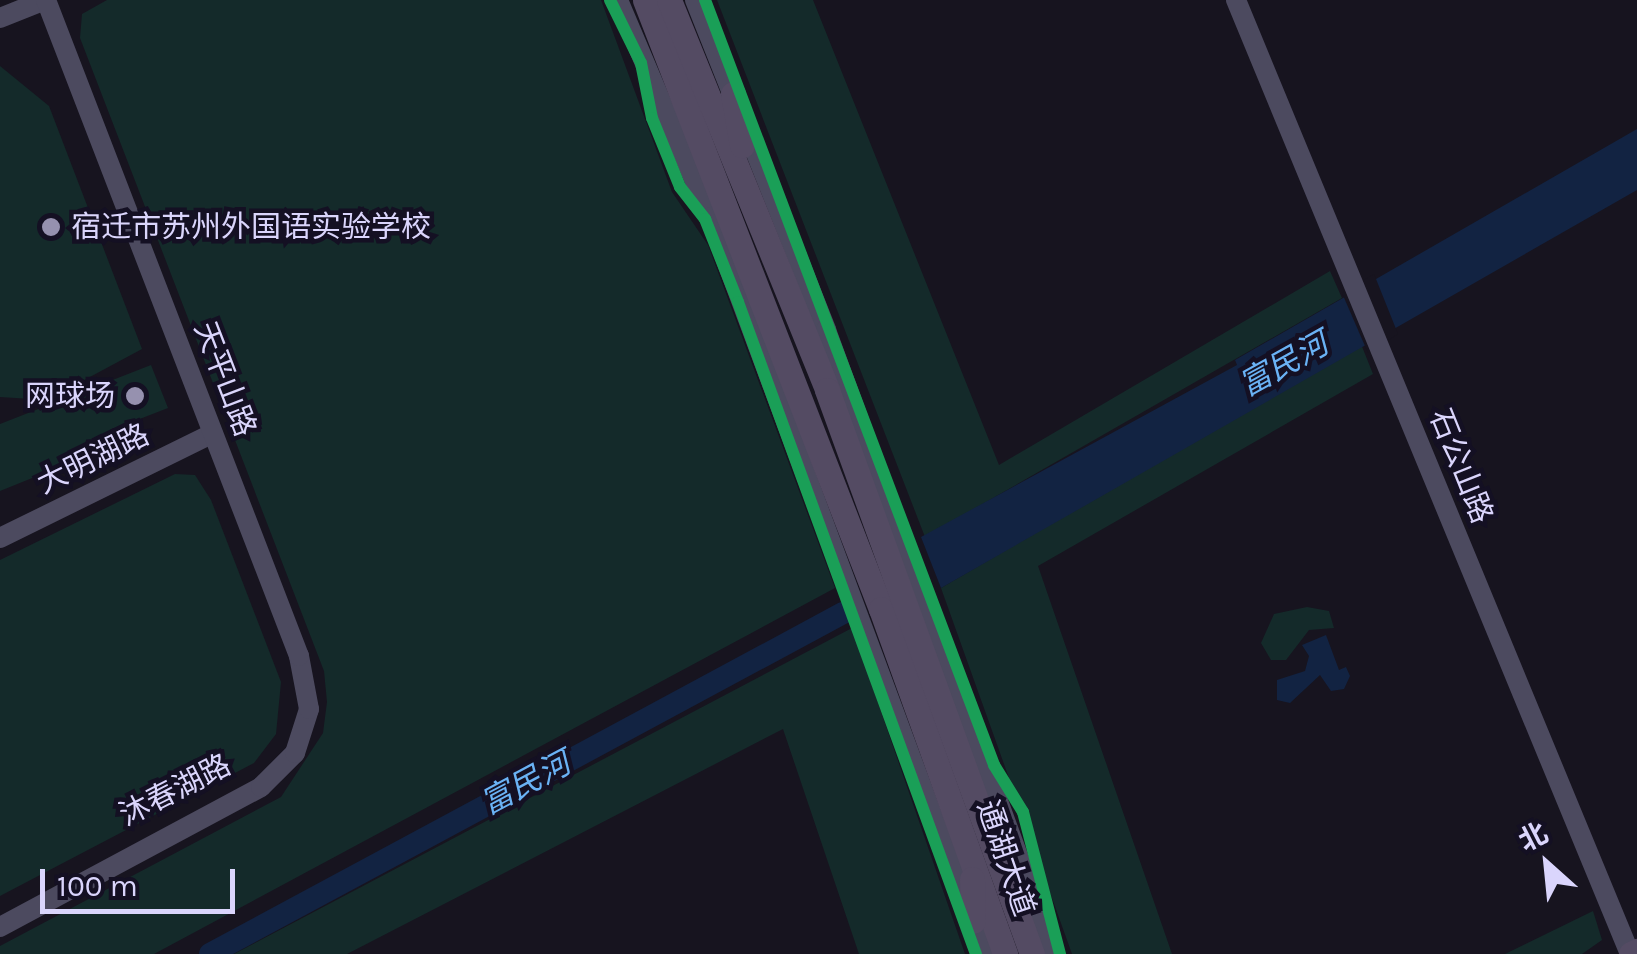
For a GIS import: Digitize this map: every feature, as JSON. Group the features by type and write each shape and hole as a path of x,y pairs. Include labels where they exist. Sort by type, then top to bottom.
{"main road":[{"name":"通湖大道","path":"644,0 728,206 971,854 1004,954"},
{"name":"通湖大道","path":"669,0 751,194 1032,954"},
{"path":"732,94 751,194"},
{"path":"971,854 973,922"}],"street":[{"path":"618,0 710,217 984,954"},
{"path":"695,0 1054,954"},
{"name":"石公山路","path":"1236,0 1633,953"},
{"path":"0,18 42,1"},
{"name":"天平山路","path":"42,1 208,430 301,690 295,738 273,774"},
{"name":"大明湖路","path":"0,535 208,430"},
{"name":"沐春湖路","path":"0,918 273,774"},
{"name":"沐春湖路","path":"0,927 273,774"}],"green space":[{"path":"107,0 601,0 672,192 708,245 835,588 154,954 0,954 0,946 281,797 323,733 327,702 324,671 80,38 82,14"},
{"path":"717,0 813,0 999,465 1330,271 1342,298 925,537"},
{"name":"宿迁市苏州外国语实验学校","path":"0,66 49,106 142,349 47,400 0,397"},
{"path":"1361,344 1373,374 1038,566 1172,954 1072,954 941,588"},
{"path":"151,365 168,408 119,427 124,441 0,491 0,424"},
{"path":"175,474 195,475 211,500 281,682 276,734 254,763 0,896 0,560"},
{"path":"1307,607 1329,611 1334,628 1309,630 1286,660 1271,660 1261,643 1274,614"},
{"path":"852,628 965,954 859,954 783,729 347,954 234,954"},
{"path":"1593,911 1602,940 1582,954 1505,954"}],"water":[{"path":"1637,129 1637,190 941,588 921,537 1237,365 1235,360"},
{"path":"1326,635 1339,670 1346,667 1350,676 1344,689 1331,691 1320,675 1290,703 1277,700 1277,680 1305,671 1309,656 1302,645"}],"pier":[{"path":"1374,274 1398,334 1368,353 1342,293"}],"waterway":[{"name":"富民河","path":"210,954 843,613"}],"cycle path":[{"path":"610,0 641,63 652,118 680,187 705,219 738,302 976,954"},
{"path":"705,0 994,765 1023,812 1060,954"}],"place":[{"name":"宿迁市苏州外国语实验学校","path":"51,227"},
{"name":"网球场","path":"135,396"}]}
